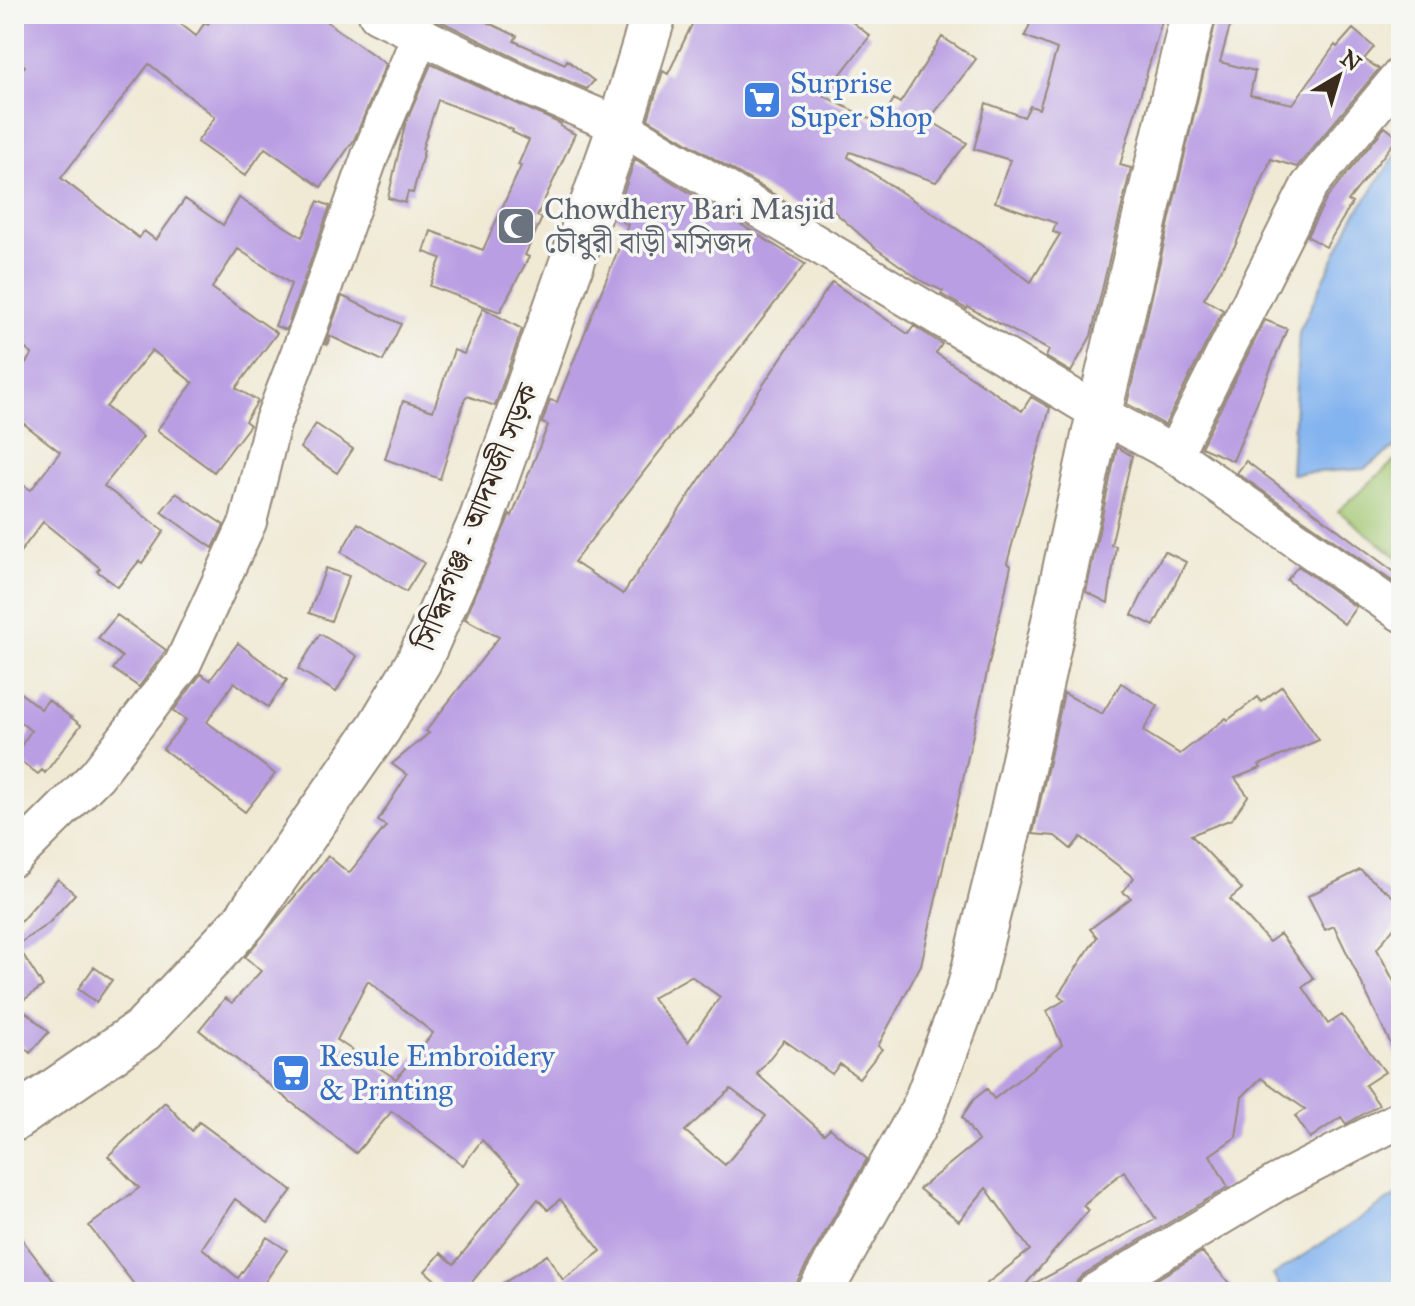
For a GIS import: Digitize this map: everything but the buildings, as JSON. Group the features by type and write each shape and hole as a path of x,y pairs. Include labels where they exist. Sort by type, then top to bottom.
{"main road":[{"name":"সিদ্ধিরগঞ্জ - আদমজী সড়ক","path":"14,1119 143,1030 245,921 379,728 419,661 481,521 620,126 654,14"},
{"path":"820,1292 923,1110 970,986 1015,805 1099,413 1193,14"}],"street":[{"path":"377,14 620,126 1099,413 1174,454 1401,613"},
{"path":"14,858 97,775 182,665 248,522 273,421 370,156 420,36"},
{"path":"1174,454 1309,186 1401,75"},
{"path":"1095,1292 1278,1182 1401,1119"}],"green space":[{"path":"1401,455 1401,560 1338,511"}],"water":[{"path":"1401,147 1401,443 1364,469 1291,474 1299,332 1353,218"},
{"path":"1401,1192 1401,1292 1283,1292 1273,1275"}],"place":[{"name":"Surprise Super Shop","path":"762,100"},
{"name":"Chowdhery Bari Masjid চৌধুরী বাড়ী মসিজদ","path":"516,226"},
{"name":"Resule Embroidery & Printing","path":"291,1073"}]}
